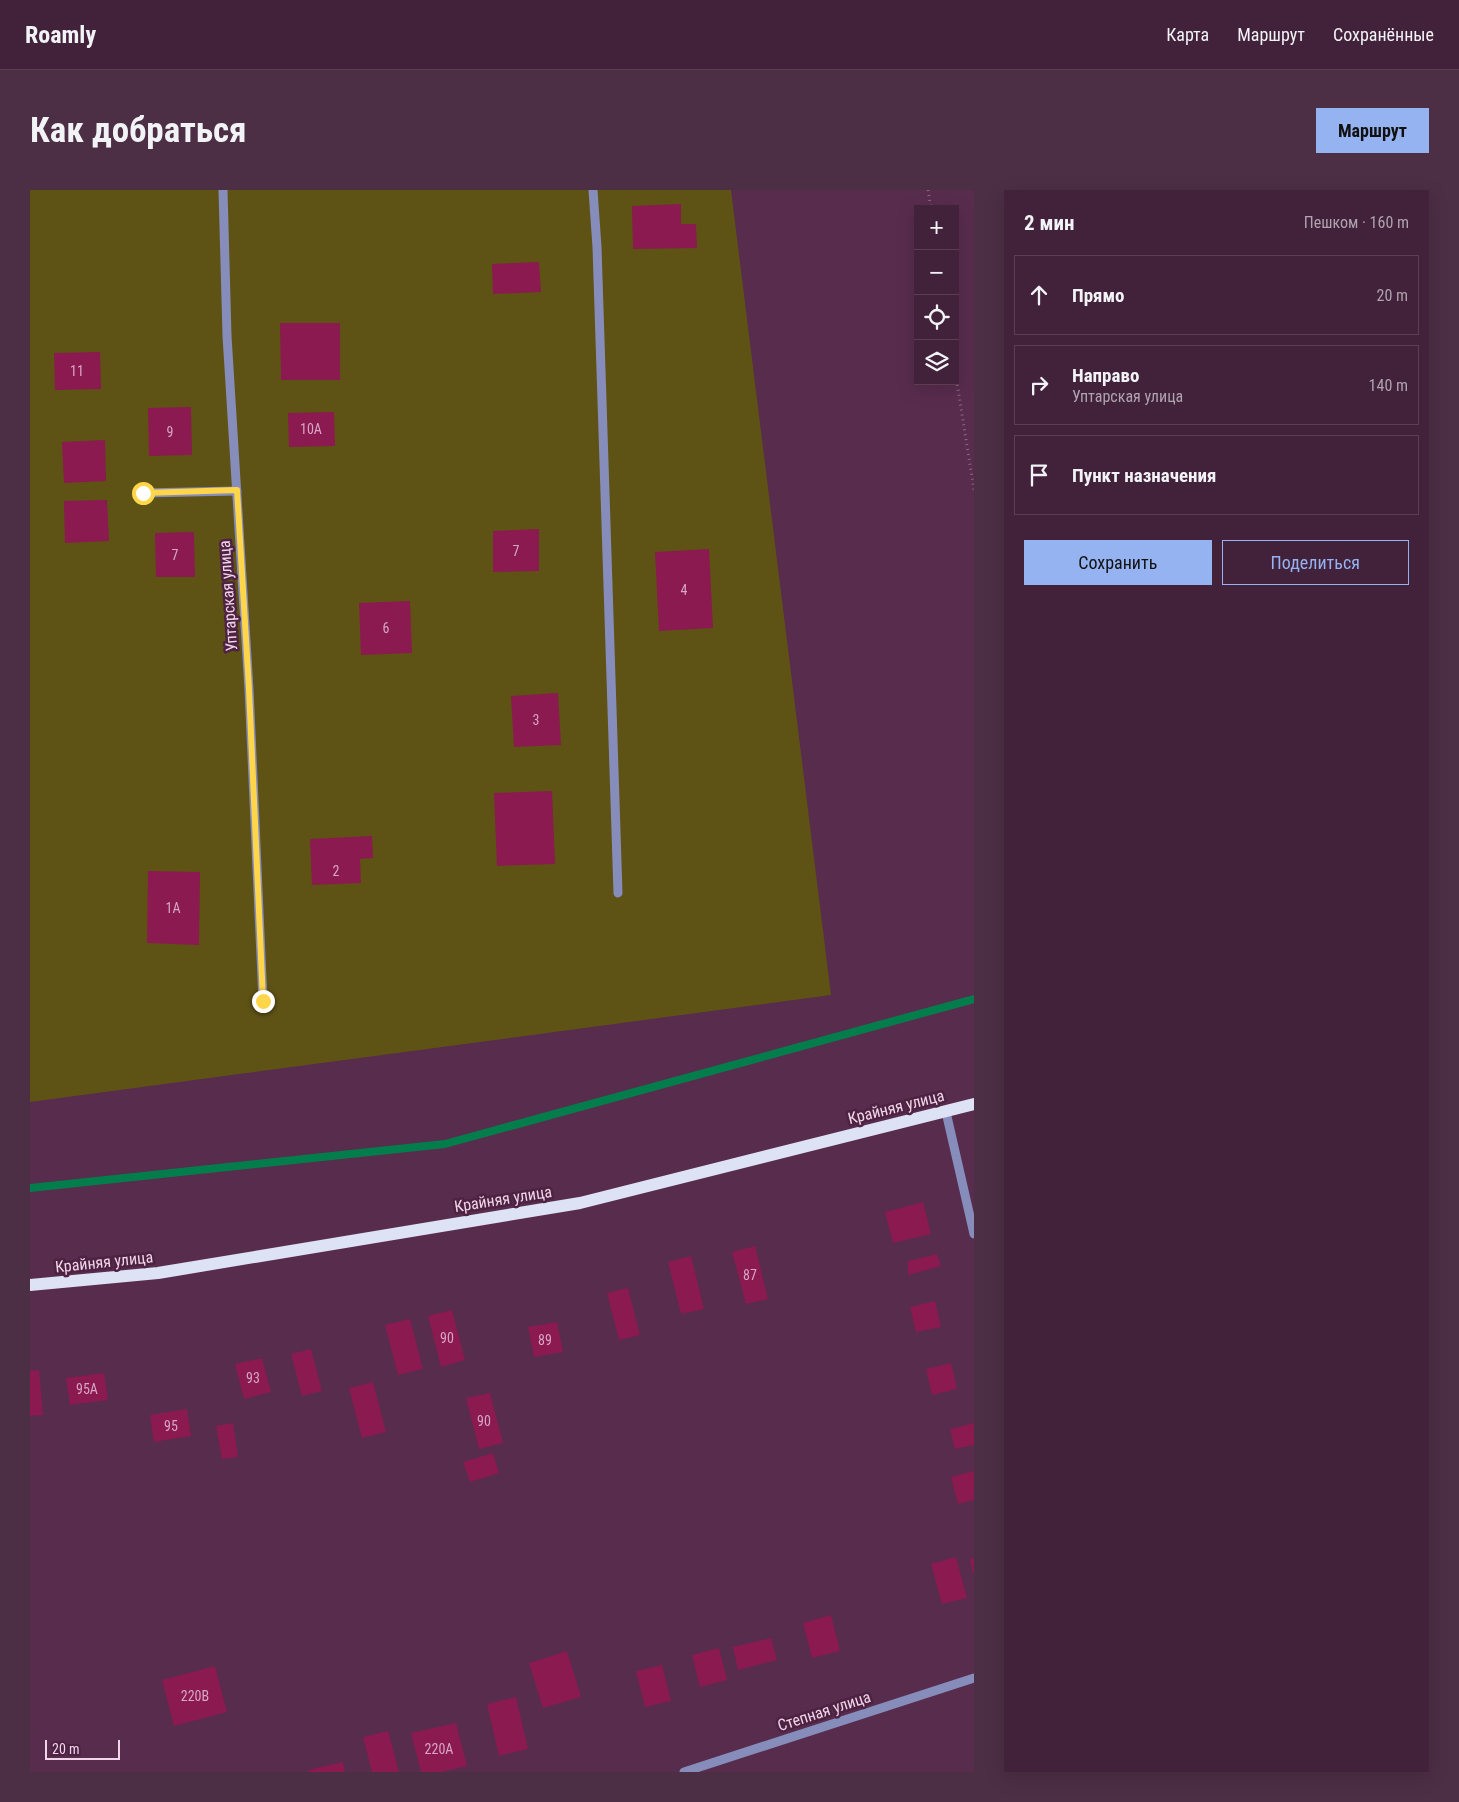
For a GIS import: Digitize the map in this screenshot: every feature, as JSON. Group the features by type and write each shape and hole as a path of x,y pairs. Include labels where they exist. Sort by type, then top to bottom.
{"main road":[{"name":"Крайняя улица","path":"30,1286 158,1273 580,1203 974,1104"}],"street":[{"name":"Уптарская улица","path":"223,190 227,336 249,689 263,1001"},
{"path":"593,190 597,257 618,893"},
{"path":"143,493 237,490"},
{"path":"946,1112 974,1234"},
{"name":"Степная улица","path":"684,1772 974,1678"}],"path":[{"path":"928,190 930,205"},
{"path":"957,385 974,490"}],"shaded area":[{"path":"30,190 731,190 831,995 30,1102"}],"building":[{"path":"681,204 681,224 696,224 697,248 633,249 632,206"},
{"path":"539,262 541,292 493,294 492,264"},
{"path":"280,323 340,323 340,380 281,380"},
{"path":"100,352 101,389 55,390 54,353"},
{"path":"191,407 192,455 149,456 148,408"},
{"path":"334,412 335,446 289,447 288,413"},
{"path":"105,440 106,481 64,483 62,442"},
{"path":"107,500 109,541 65,543 64,501"},
{"path":"539,529 539,571 493,572 493,531"},
{"path":"194,532 195,577 156,577 155,533"},
{"path":"709,549 713,628 659,631 655,552"},
{"path":"410,601 412,653 361,655 359,603"},
{"path":"558,693 561,745 514,747 511,696"},
{"path":"552,791 555,864 497,866 494,793"},
{"path":"372,836 373,858 360,859 361,883 312,885 310,839"},
{"path":"148,871 200,872 199,945 147,943"},
{"path":"923,1202 931,1234 893,1243 885,1212"},
{"path":"755,1246 768,1299 746,1304 732,1252"},
{"path":"937,1254 941,1266 908,1275 908,1261"},
{"path":"691,1256 704,1309 681,1314 668,1262"},
{"path":"628,1288 640,1335 619,1340 607,1293"},
{"path":"935,1301 941,1327 916,1332 910,1307"},
{"path":"452,1310 465,1360 441,1367 428,1316"},
{"path":"410,1319 423,1369 398,1375 385,1325"},
{"path":"557,1322 563,1352 534,1357 528,1327"},
{"path":"311,1349 322,1391 302,1396 291,1354"},
{"path":"262,1358 271,1392 244,1399 235,1364"},
{"path":"951,1363 957,1389 932,1395 926,1369"},
{"path":"39,1370 43,1415 30,1416 30,1371"},
{"path":"104,1373 108,1400 70,1405 66,1378"},
{"path":"373,1382 386,1432 362,1438 349,1388"},
{"path":"490,1393 503,1443 479,1449 466,1398"},
{"path":"187,1409 191,1436 154,1442 150,1415"},
{"path":"233,1423 238,1457 222,1459 216,1426"},
{"path":"974,1423 974,1445 955,1449 950,1429"},
{"path":"493,1453 499,1473 470,1482 463,1462"},
{"path":"974,1471 974,1500 958,1504 951,1477"},
{"path":"956,1557 967,1598 942,1604 931,1564"},
{"path":"974,1558 974,1574 973,1574 970,1559"},
{"path":"831,1615 840,1651 812,1658 803,1623"},
{"path":"771,1638 777,1660 738,1670 733,1647"},
{"path":"719,1648 727,1680 700,1687 692,1655"},
{"path":"567,1651 581,1697 543,1708 529,1663"},
{"path":"662,1665 671,1701 645,1707 636,1671"},
{"path":"215,1666 227,1712 174,1726 162,1680"},
{"path":"516,1697 528,1749 499,1756 487,1704"},
{"path":"456,1723 467,1766 441,1772 421,1772 411,1733"},
{"path":"388,1731 399,1772 372,1772 363,1737"},
{"path":"343,1762 345,1772 309,1772 308,1770"}],"waterway":[{"path":"30,1188 445,1144 974,999"}],"route":[{"path":"143,493 237,490 249,689 263,1001"}]}
